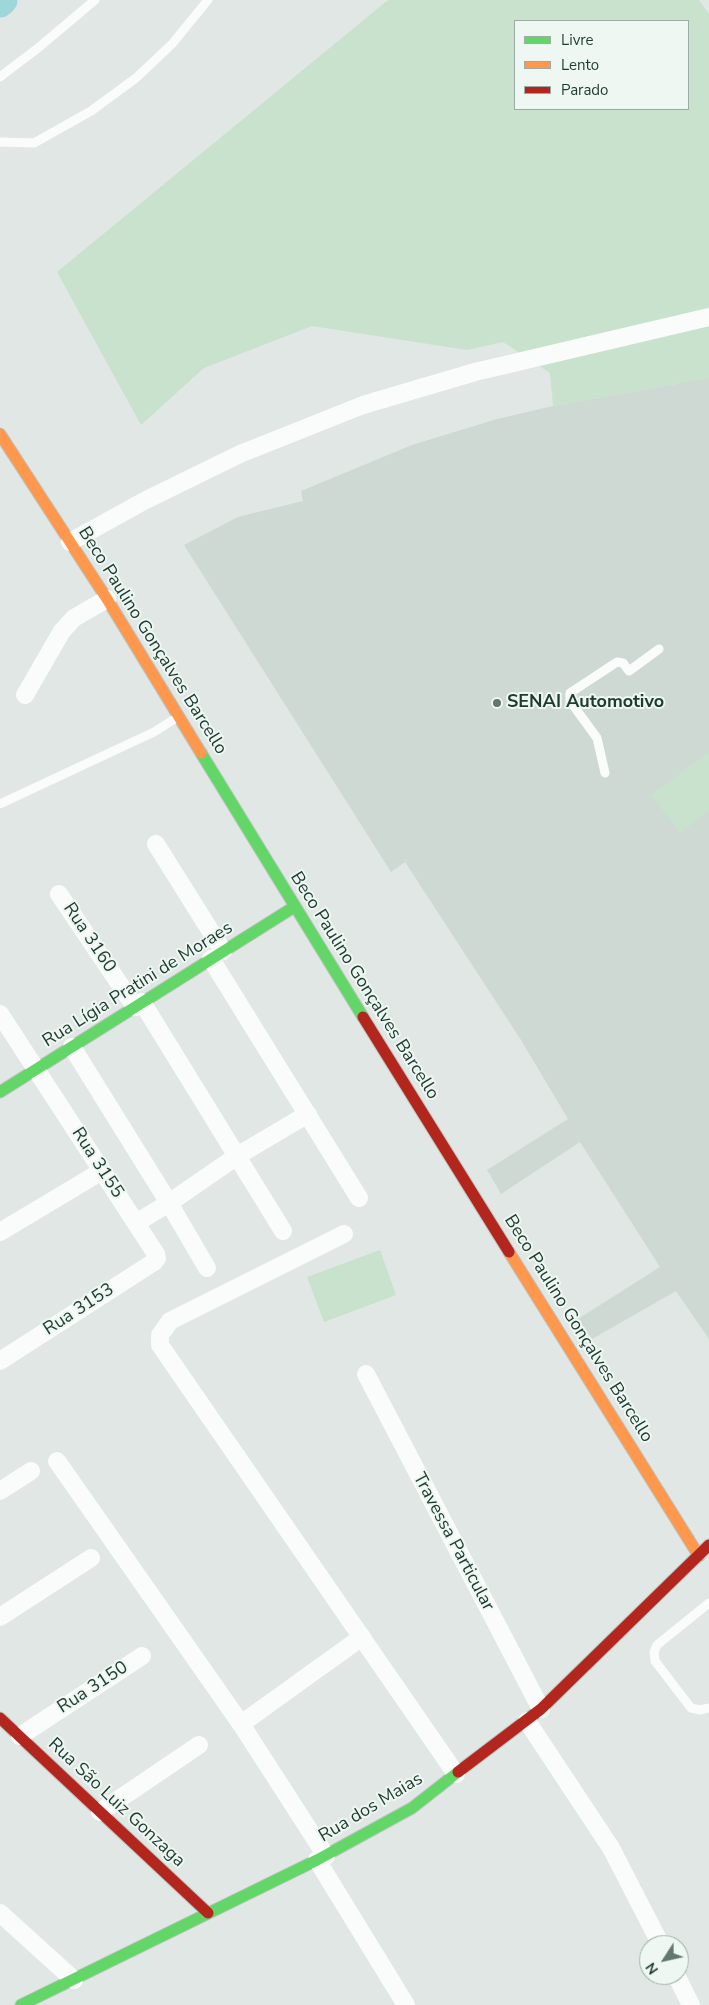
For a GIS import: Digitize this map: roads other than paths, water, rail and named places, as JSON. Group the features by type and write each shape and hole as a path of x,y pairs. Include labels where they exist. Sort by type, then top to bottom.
{"street":[{"path":"70,542 144,500 240,454 363,405 475,372 709,317"},
{"name":"Beco Paulino Gonçalves Barcello","path":"0,434 107,599 294,907 699,1556"},
{"path":"25,695 65,627 74,618 107,599"},
{"path":"156,844 308,1114 359,1198"},
{"name":"Rua 3160","path":"59,894 139,1005 237,1156 283,1231"},
{"name":"Rua Lígia Pratini de Moraes","path":"0,1092 294,907"},
{"name":"Rua 3155","path":"0,1014 157,1258"},
{"path":"72,1047 207,1268"},
{"path":"136,1223 169,1204 237,1156 308,1114"},
{"path":"0,1232 102,1171"},
{"path":"344,1234 170,1321 160,1335 160,1345 456,1774"},
{"name":"Rua 3153","path":"0,1361 154,1262 157,1258"},
{"name":"Travessa Particular","path":"366,1374 541,1709"},
{"path":"57,1461 241,1724 322,1858 406,2005"},
{"path":"0,1491 31,1471"},
{"name":"Rua dos Maias","path":"21,2005 322,1858 412,1808 541,1709 709,1545"},
{"path":"0,1617 91,1558"},
{"path":"241,1724 362,1637"},
{"name":"Rua 3150","path":"20,1736 142,1656"},
{"name":"Rua São Luiz Gonzaga","path":"0,1718 208,1913"},
{"path":"527,1721 611,1848 656,1935"},
{"path":"100,1812 199,1745"},
{"path":"0,1913 74,1980"},
{"path":"681,1985 691,2005"}],"lane":[{"path":"0,77 95,0"},
{"path":"0,142 34,143 91,111 136,78 172,44 208,0"},
{"path":"605,773 597,738 570,701 570,693 617,662 623,663 629,671 659,649"},
{"path":"0,804 154,732 178,717"},
{"path":"709,1604 657,1645 654,1652 655,1661 691,1708 700,1710 709,1708"}],"waterway":[{"path":"0,3 3,0"}],"place":[{"name":"SENAI Automotivo","path":"497,703"}]}
